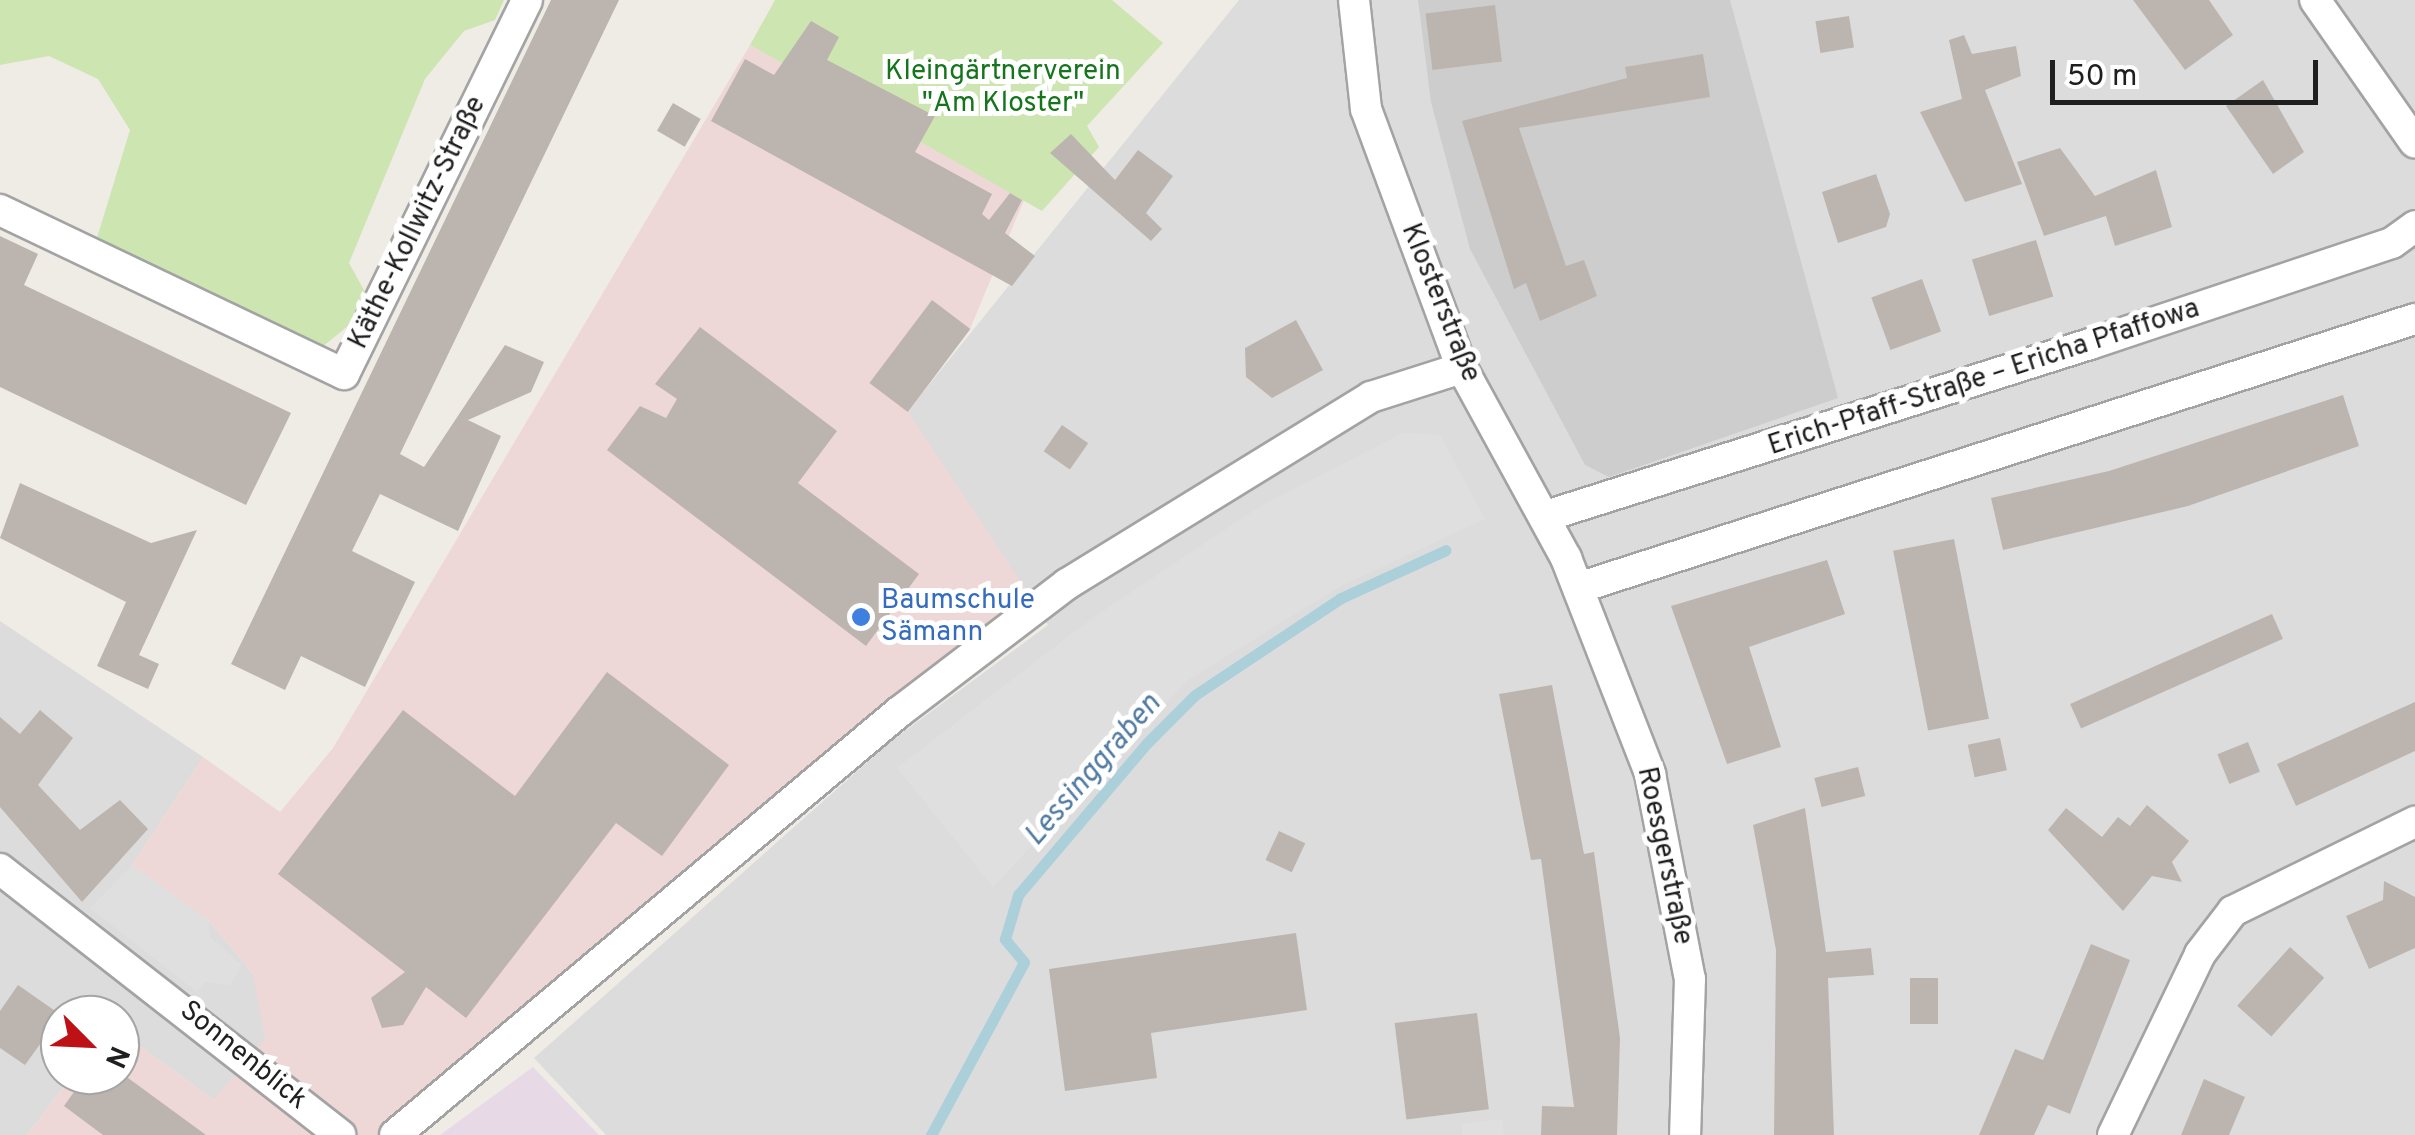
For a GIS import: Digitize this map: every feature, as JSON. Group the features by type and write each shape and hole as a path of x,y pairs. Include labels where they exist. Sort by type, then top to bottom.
{"street":[{"name":"Käthe-Kollwitz-Straße","path":"0,210 344,374 527,0"},
{"name":"Klosterstraße","path":"1354,0 1366,109 1462,368 1546,516 1578,588"},
{"path":"2315,0 2415,143"},
{"name":"Erich-Pfaff-Straße – Ericha Pfaffowa","path":"1546,516 2090,344 2392,243 2415,226"},
{"path":"1578,588 2415,319"},
{"path":"395,1135 899,712 1067,584 1338,416 1462,368"},
{"name":"Roesgerstraße","path":"1578,588 1650,774 1677,888 1690,979 1685,1135"},
{"path":"2114,1135 2200,954 2234,910 2415,822"},
{"name":"Sonnenblick","path":"0,869 340,1135"}],"shaded area":[{"path":"1239,0 2415,0 2415,1135 606,1135 534,1058 890,742 1048,625 907,412"},
{"path":"1418,0 1730,0 1838,398 1609,477 1585,465 1470,249 1431,102"},
{"path":"750,45 1024,200 970,329 908,412 1033,601 386,1135 27,1135 58,1095 140,1095 140,1046 214,1100 265,1039 253,974 209,921 132,865 203,757 280,812 333,748"},
{"path":"1403,433 1440,435 1485,519 1341,586 1188,680 993,887 897,768 1091,619 1262,505"},
{"path":"0,621 203,757 132,865 209,921 253,974 266,1010 266,1039 214,1100 140,1046 140,995 40,995 40,1095 58,1095 27,1135 0,1135"},
{"path":"132,865 209,921 210,937 242,965 229,986 206,982 197,992 90,908"},
{"path":"533,1067 599,1135 440,1135"},
{"path":"1502,1119 1504,1135 1463,1135 1461,1124"}],"green space":[{"path":"0,0 504,0 495,20 464,31 425,79 349,263 365,292 349,325 321,348 96,241 130,130 98,79 49,56 0,65"},
{"name":"Kleingärtnerverein \"Am Kloster\"","path":"775,0 1112,0 1163,43 1087,126 1099,147 1042,211 750,45"}],"building":[{"path":"551,0 619,0 400,454 424,467 505,345 544,362 531,392 468,420 501,436 458,531 380,494 352,551 415,582 365,687 301,656 285,690 231,664"},
{"path":"2133,0 2209,0 2233,35 2185,70"},
{"path":"1495,5 1502,62 1432,70 1426,14"},
{"path":"1849,16 1854,48 1820,53 1815,21"},
{"path":"811,21 839,37 827,60 935,116 915,152 992,194 982,214 989,220 1010,193 1022,200 1005,233 1035,256 1012,286 711,121 745,59 774,75"},
{"path":"1964,35 1972,54 2016,46 2021,76 1985,90 2022,184 1965,202 1920,112 1962,99 1949,40"},
{"path":"1703,54 1710,97 1519,128 1566,266 1584,260 1597,296 1540,321 1526,283 1514,289 1462,121 1627,78 1625,67"},
{"path":"2263,80 2304,152 2273,174 2226,106"},
{"path":"673,103 701,119 685,147 657,131"},
{"path":"1071,134 1115,180 1138,150 1173,176 1146,213 1162,229 1151,241 1050,153"},
{"path":"2060,148 2095,196 2156,170 2172,227 2115,246 2106,216 2044,236 2017,162"},
{"path":"1876,174 1890,214 1886,227 1838,243 1822,192"},
{"path":"0,236 38,254 24,285 291,413 246,505 0,387"},
{"path":"2036,240 2053,296 1989,316 1972,260"},
{"path":"1922,279 1941,332 1890,350 1871,297"},
{"path":"932,300 970,329 908,412 869,383"},
{"path":"1296,320 1323,370 1272,398 1246,377 1245,348"},
{"path":"700,327 837,431 798,483 919,574 866,646 607,450 640,406 666,418 677,399 655,384"},
{"path":"2343,395 2359,446 2188,506 2003,550 1991,498 2109,471"},
{"path":"1062,425 1088,443 1070,470 1044,451"},
{"path":"20,483 151,543 197,530 139,655 159,664 148,689 97,666 126,602 0,538"},
{"path":"1954,539 1989,719 1928,730 1893,551"},
{"path":"1827,560 1845,614 1749,647 1781,747 1727,764 1671,606"},
{"path":"2272,614 2283,639 2081,729 2070,704"},
{"path":"607,672 729,765 662,856 616,823 466,1018 426,987 403,1025 382,1028 371,998 405,972 278,874 403,710 515,796"},
{"path":"1552,685 1584,854 1594,852 1620,1038 1617,1135 1541,1135 1542,1106 1574,1107 1541,859 1531,860 1499,694"},
{"path":"2415,702 2415,751 2296,806 2277,764"},
{"path":"40,710 73,738 38,785 80,830 120,800 148,829 82,902 0,807 0,717 20,734"},
{"path":"2000,738 2007,770 1975,777 1968,745"},
{"path":"2248,742 2260,772 2229,784 2217,754"},
{"path":"1858,767 1865,796 1822,807 1814,778"},
{"path":"2147,805 2189,841 2172,862 2182,882 2152,876 2123,911 2048,830 2066,808 2102,837 2118,817 2130,826"},
{"path":"1805,808 1826,952 1871,948 1874,975 1828,978 1834,1135 1774,1135 1776,950 1753,825"},
{"path":"1279,831 1305,843 1292,872 1265,860"},
{"path":"2384,881 2415,897 2415,948 2369,969 2346,916 2383,900"},
{"path":"1296,933 1307,1010 1151,1033 1157,1078 1065,1091 1049,969"},
{"path":"2091,944 2130,960 2070,1114 2048,1105 2034,1135 1979,1135 2015,1049 2043,1060"},
{"path":"2290,947 2324,978 2271,1036 2237,1006"},
{"path":"1910,978 1938,978 1938,1024 1910,1024"},
{"path":"18,985 40,1000 40,1044 25,1065 0,1048 0,1011"},
{"path":"1477,1013 1489,1109 1406,1119 1395,1023"},
{"path":"2204,1079 2245,1097 2229,1135 2181,1135"},
{"path":"140,1087 206,1135 103,1135 64,1106 72,1095 140,1095"}],"waterway":[{"name":"Lessinggraben","path":"931,1135 1024,962 1005,939 1018,895 1147,743 1195,695 1341,598 1446,550"}],"place":[{"name":"Baumschule Sämann","path":"861,617"}]}
